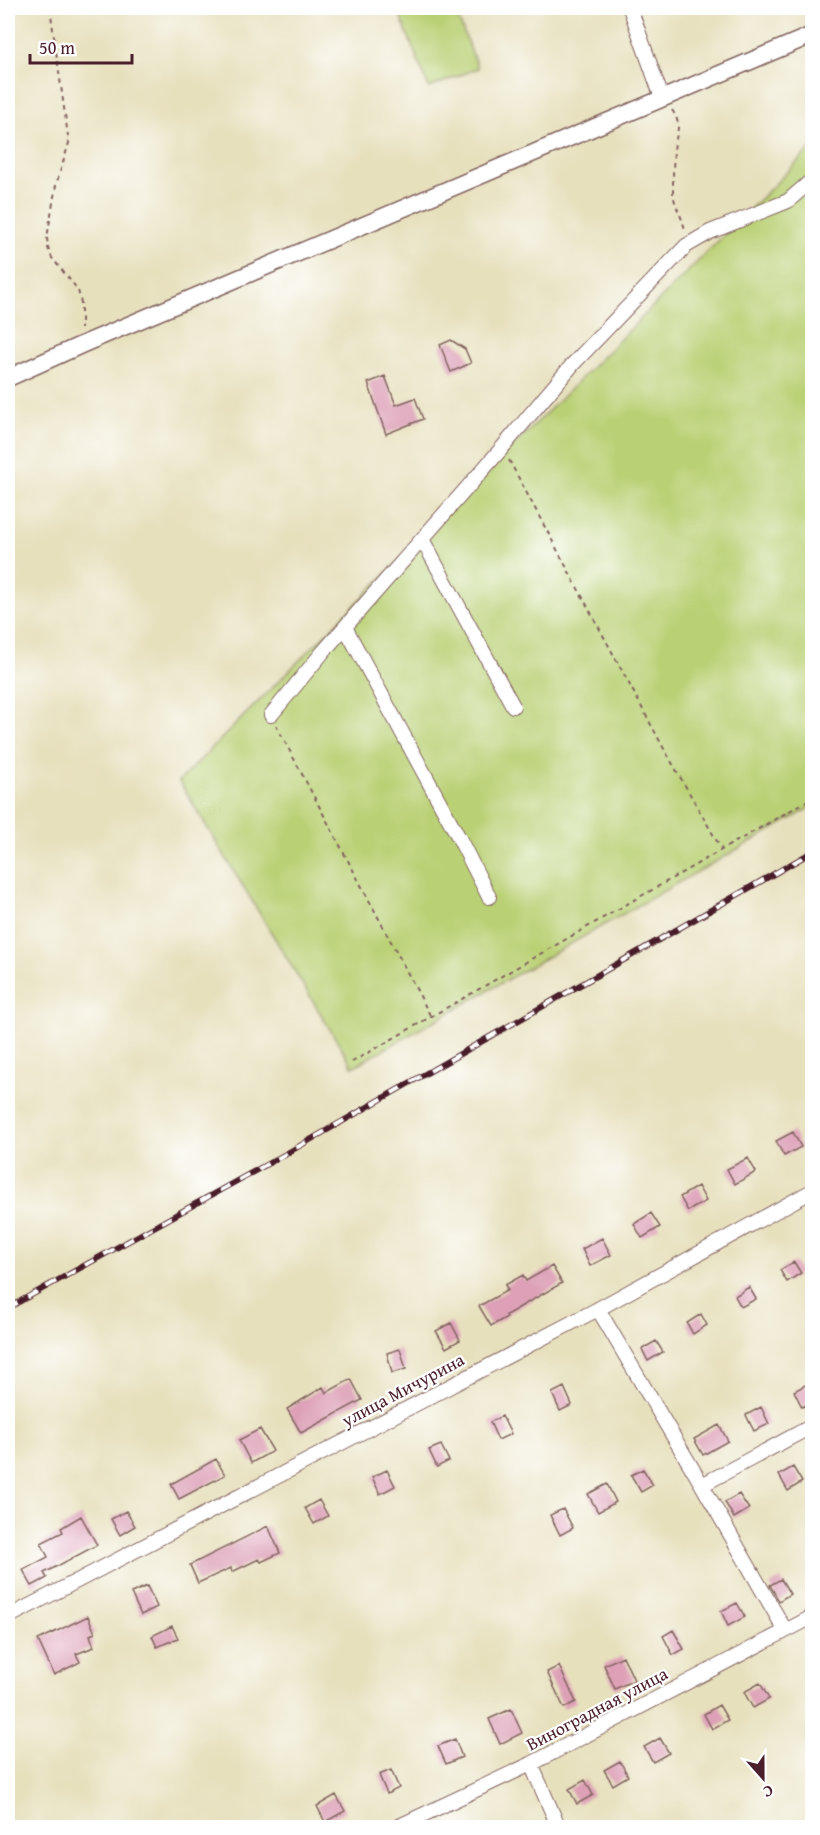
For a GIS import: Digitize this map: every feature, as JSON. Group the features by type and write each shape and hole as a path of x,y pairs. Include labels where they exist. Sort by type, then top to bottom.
{"main road":[{"path":"8,378 813,35"}],"street":[{"path":"630,8 662,98"},
{"path":"271,715 573,364 686,246 710,232 788,201 813,180"},
{"path":"422,539 513,706"},
{"path":"345,627 489,897"},
{"name":"улица Мичурина","path":"8,1617 598,1309 813,1191"},
{"path":"598,1309 785,1630"},
{"path":"702,1485 813,1426"},
{"name":"Виноградная улица","path":"395,1827 531,1764 813,1617"},
{"path":"531,1764 559,1827"}],"path":[{"path":"50,8 69,143 56,185 47,238 52,258 78,290 81,303 81,345"},
{"path":"662,98 678,120 674,148 673,190 675,205 682,216 686,246"},
{"path":"502,448 663,747 722,850"},
{"path":"271,715 431,1017"},
{"path":"352,1062 813,798"}],"green space":[{"path":"397,8 454,8 478,68 429,88"},
{"path":"812,147 812,807 353,1067 179,781"}],"building":[{"path":"451,340 465,349 471,363 451,372 440,345"},
{"path":"385,376 396,405 415,398 423,419 386,434 368,383"},
{"path":"793,1132 801,1147 784,1156 776,1141"},
{"path":"748,1158 756,1172 735,1184 727,1169"},
{"path":"698,1186 706,1201 688,1211 680,1197"},
{"path":"651,1213 660,1227 642,1238 634,1224"},
{"path":"602,1238 611,1255 590,1266 582,1249"},
{"path":"794,1262 801,1273 787,1282 780,1270"},
{"path":"552,1266 562,1283 491,1326 479,1306 508,1290 505,1285 523,1275 526,1281"},
{"path":"749,1287 756,1299 741,1307 735,1296"},
{"path":"701,1314 707,1325 693,1334 687,1323"},
{"path":"451,1323 460,1340 446,1348 436,1331"},
{"path":"656,1341 663,1352 648,1361 642,1349"},
{"path":"400,1349 406,1369 392,1373 387,1353"},
{"path":"351,1379 362,1400 301,1433 287,1409 323,1387 326,1393"},
{"path":"809,1383 813,1391 813,1402 802,1407 794,1391"},
{"path":"564,1387 572,1405 560,1411 552,1393"},
{"path":"761,1407 769,1424 754,1431 746,1415"},
{"path":"502,1416 511,1434 498,1440 490,1422"},
{"path":"719,1425 728,1441 703,1455 694,1439"},
{"path":"260,1429 273,1451 251,1463 239,1440"},
{"path":"441,1445 449,1461 437,1467 429,1450"},
{"path":"216,1459 225,1475 179,1499 171,1484"},
{"path":"793,1467 802,1482 788,1491 779,1475"},
{"path":"643,1469 653,1485 641,1492 631,1475"},
{"path":"387,1470 395,1486 380,1494 372,1477"},
{"path":"607,1484 616,1502 598,1512 588,1494"},
{"path":"739,1494 749,1509 734,1518 725,1502"},
{"path":"319,1500 328,1516 314,1524 305,1508"},
{"path":"563,1509 573,1528 560,1535 550,1515"},
{"path":"126,1511 135,1526 120,1535 111,1519"},
{"path":"81,1516 97,1545 44,1573 47,1578 32,1586 23,1570 48,1557 41,1543 63,1532 61,1528"},
{"path":"268,1526 280,1553 261,1562 259,1559 232,1572 231,1568 198,1583 190,1565"},
{"path":"781,1579 790,1594 779,1601 770,1585"},
{"path":"147,1586 157,1607 141,1615 131,1593"},
{"path":"737,1603 745,1617 728,1626 721,1611"},
{"path":"88,1616 95,1633 90,1635 94,1647 76,1654 80,1662 54,1675 38,1640"},
{"path":"172,1626 178,1638 157,1647 152,1636"},
{"path":"673,1630 684,1649 673,1655 663,1636"},
{"path":"623,1656 634,1680 615,1689 604,1665"},
{"path":"559,1666 576,1702 564,1708 547,1672"},
{"path":"760,1683 769,1699 753,1708 744,1692"},
{"path":"719,1705 728,1720 712,1729 704,1714"},
{"path":"511,1709 522,1733 500,1744 489,1719"},
{"path":"660,1738 669,1753 653,1762 644,1747"},
{"path":"455,1739 462,1757 446,1764 438,1746"},
{"path":"620,1761 628,1776 613,1785 604,1770"},
{"path":"391,1770 399,1788 387,1794 379,1775"},
{"path":"585,1780 593,1795 577,1804 569,1789"},
{"path":"336,1795 345,1811 325,1822 317,1806"}],"railway":[{"path":"8,1308 289,1152 812,852"}]}
